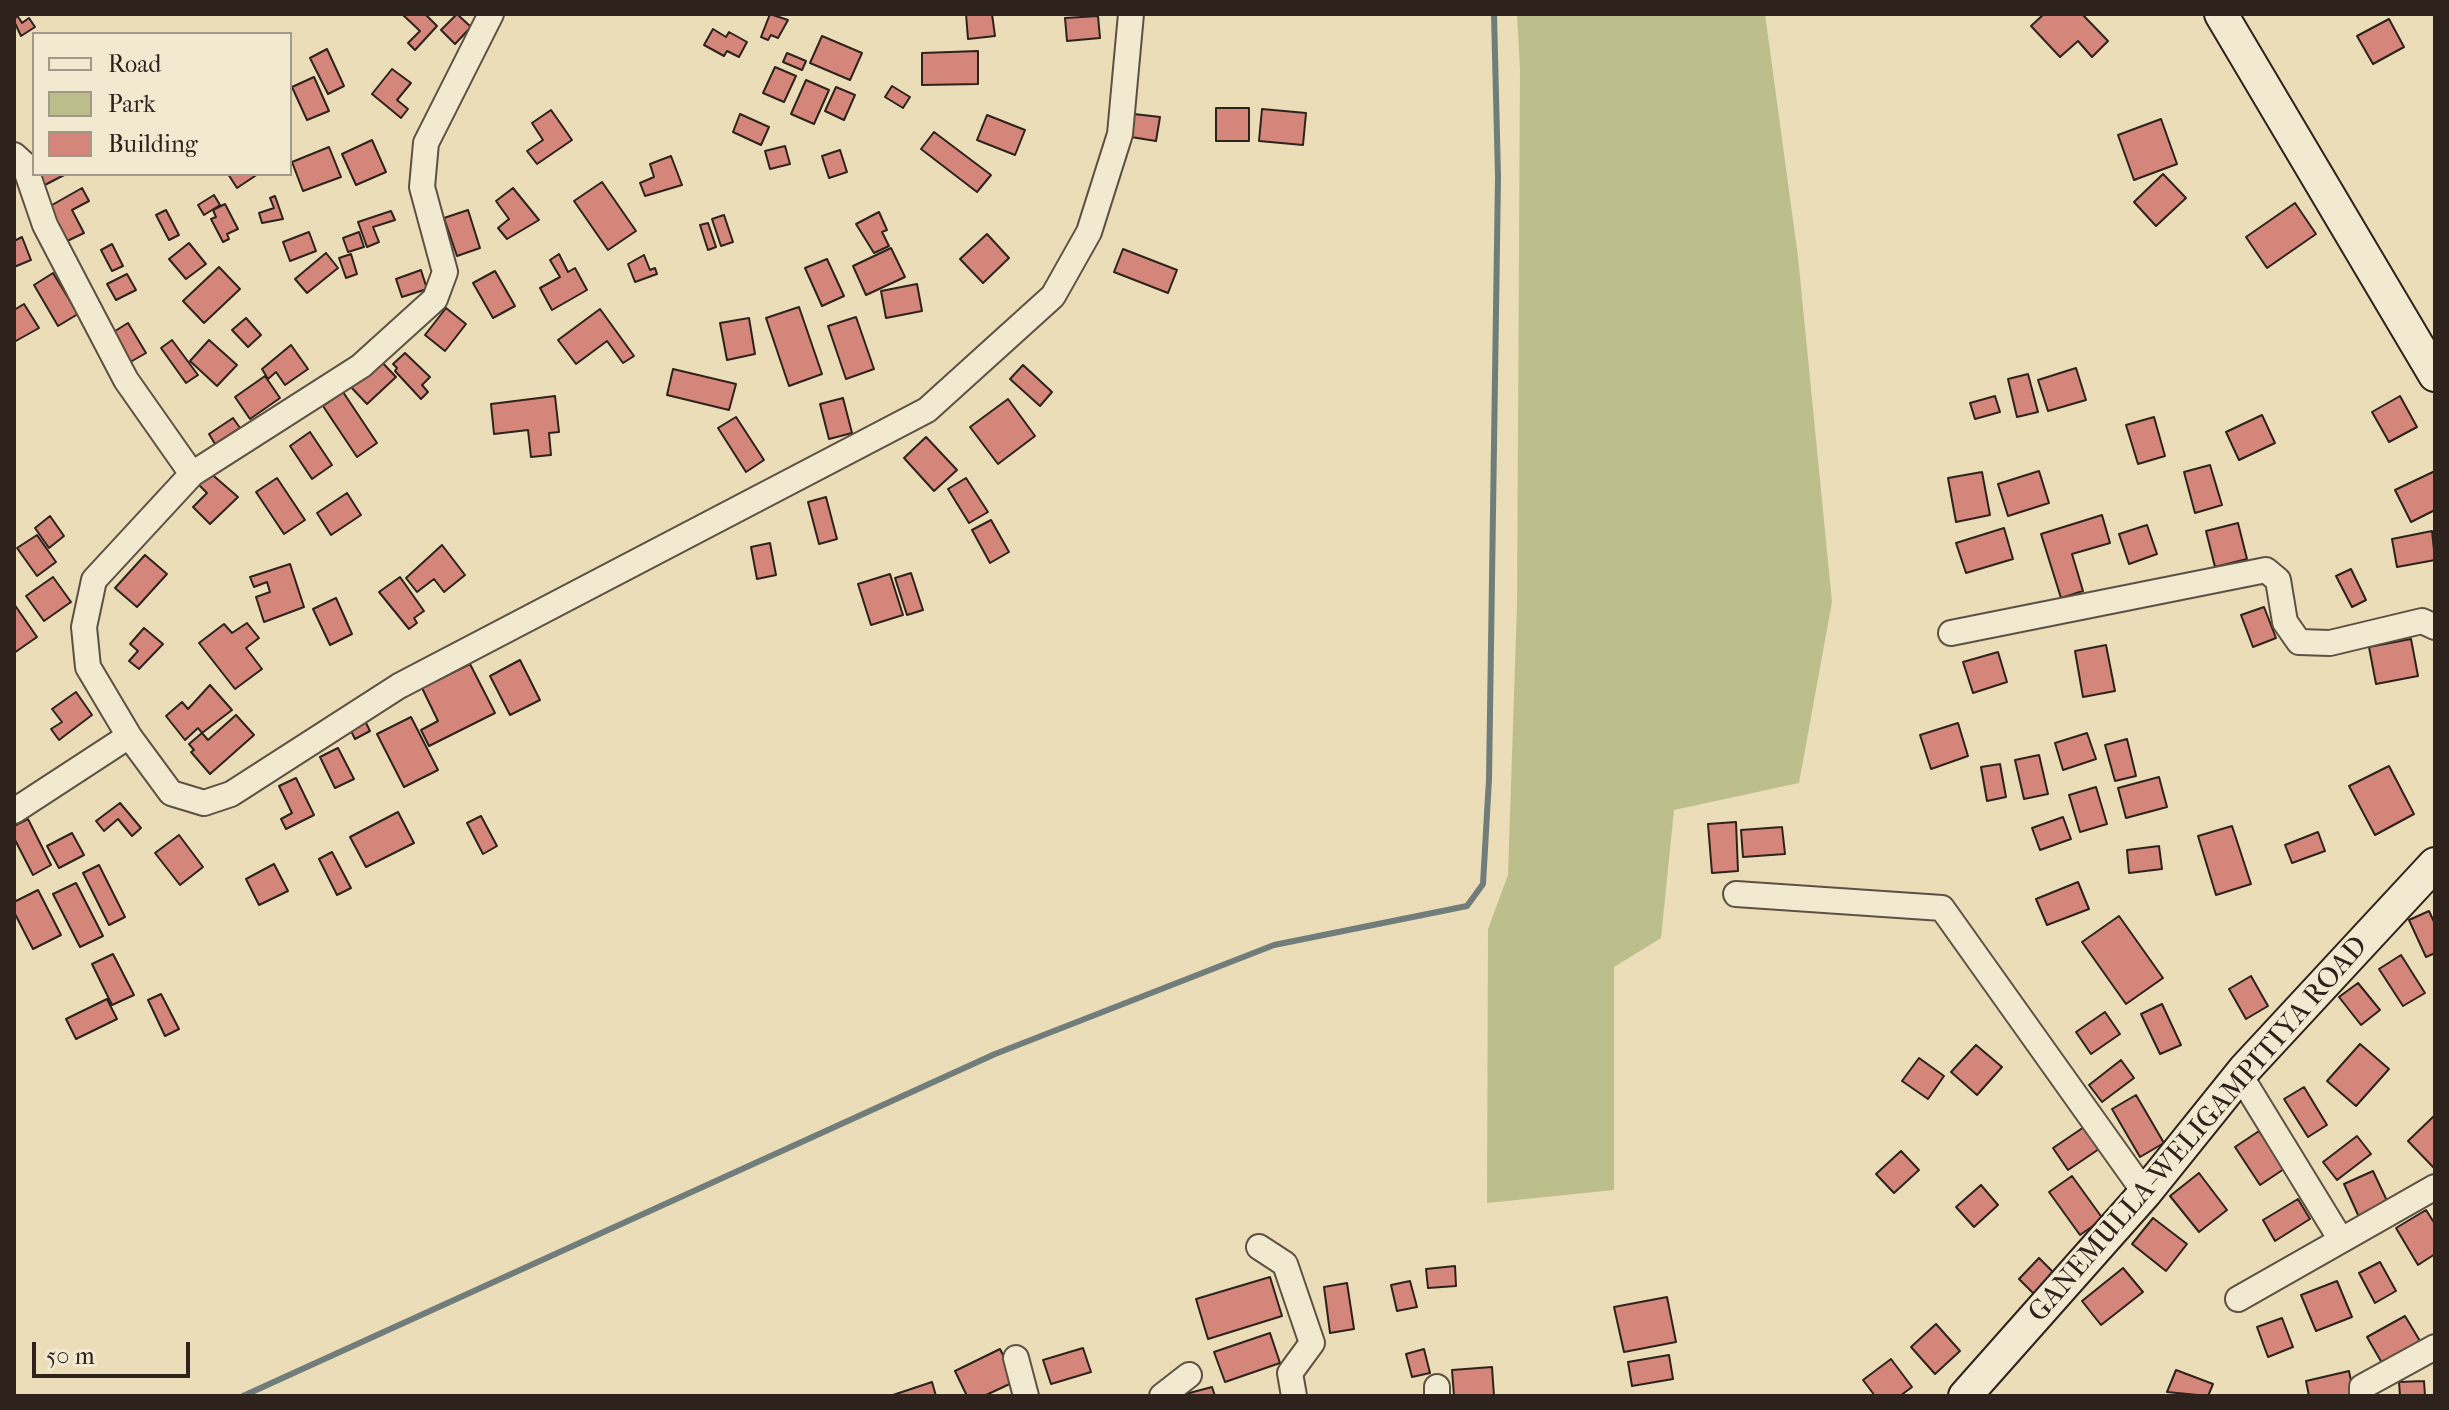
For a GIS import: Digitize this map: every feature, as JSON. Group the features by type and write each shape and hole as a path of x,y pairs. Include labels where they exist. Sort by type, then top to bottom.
{"street":[{"path":"491,14 426,143 422,187 445,272 435,299 361,366 192,474 94,580 84,627 88,667 129,736 171,793 204,803 231,794 399,686 927,410 1053,296 1089,232 1120,134 1131,14"},
{"path":"2221,14 2435,375"},
{"path":"14,155 24,164 45,225 126,380 192,474"},
{"path":"1951,633 2266,570 2278,580 2285,622 2299,642 2330,643 2422,621 2435,627"},
{"path":"14,811 129,736"},
{"name":"GANEMULLA-WELIGAMPITIYA ROAD","path":"1965,1396 2145,1193 2240,1075 2435,864"},
{"path":"1736,894 1942,908 2145,1193"},
{"path":"2240,1075 2341,1240"},
{"path":"2238,1299 2435,1187"},
{"path":"1259,1247 1285,1264 1312,1343 1290,1373 1294,1396"},
{"path":"2362,1396 2362,1387 2435,1347"},
{"path":"1016,1358 1026,1396"},
{"path":"1162,1396 1189,1375"}],"green space":[{"path":"1517,14 1765,14 1798,257 1832,602 1799,783 1674,810 1661,938 1614,967 1614,1190 1487,1203 1488,929 1508,875 1517,605 1520,69"}],"building":[{"path":"402,14 425,14 437,26 415,50 408,43 420,31"},
{"path":"457,14 471,27 455,44 441,30"},
{"path":"770,14 788,20 778,38 771,35 768,40 761,37"},
{"path":"966,14 992,14 995,36 968,39"},
{"path":"2044,14 2082,14 2108,41 2092,57 2078,41 2060,57 2031,26"},
{"path":"17,15 22,23 29,18 35,27 21,36 14,21"},
{"path":"1098,16 1100,38 1067,41 1065,18"},
{"path":"2389,19 2404,47 2373,64 2357,36"},
{"path":"713,29 726,37 729,32 747,42 739,57 727,51 724,56 704,45"},
{"path":"822,36 862,53 850,80 810,63"},
{"path":"327,49 344,86 328,94 310,58"},
{"path":"978,51 978,84 922,85 922,53"},
{"path":"787,53 806,61 802,70 783,62"},
{"path":"775,67 796,76 784,102 763,93"},
{"path":"392,69 411,83 397,100 408,109 401,118 372,94"},
{"path":"314,77 329,111 307,120 292,87"},
{"path":"806,80 829,90 814,124 791,114"},
{"path":"892,86 910,97 903,108 885,97"},
{"path":"836,87 855,95 844,120 825,111"},
{"path":"1216,108 1249,108 1249,141 1216,141"},
{"path":"1262,109 1306,113 1303,145 1259,141"},
{"path":"551,110 572,140 537,164 527,151 543,140 532,123"},
{"path":"740,114 769,127 761,145 733,132"},
{"path":"1134,114 1160,117 1156,141 1131,137"},
{"path":"987,115 1025,130 1015,155 977,140"},
{"path":"2161,119 2177,164 2134,180 2118,135"},
{"path":"934,132 991,175 977,192 921,149"},
{"path":"372,140 386,172 356,185 342,154"},
{"path":"785,146 790,164 770,169 765,151"},
{"path":"329,147 341,177 303,191 292,162"},
{"path":"840,150 847,172 829,178 822,156"},
{"path":"671,156 682,185 645,196 640,183 654,177 650,164"},
{"path":"2163,174 2186,198 2156,226 2134,202"},
{"path":"40,176 62,176 41,187"},
{"path":"229,176 255,176 237,188"},
{"path":"602,182 636,231 608,250 574,201"},
{"path":"82,188 89,201 72,210 84,233 63,243 45,209"},
{"path":"513,188 539,220 507,239 498,228 509,219 496,201"},
{"path":"214,195 220,205 204,215 198,205"},
{"path":"275,196 283,219 262,223 259,213 274,208 270,198"},
{"path":"2295,203 2316,234 2267,268 2246,237"},
{"path":"225,204 238,229 227,234 229,239 223,242 211,219 216,217 213,210"},
{"path":"166,210 179,235 169,240 156,215"},
{"path":"468,210 480,248 457,256 444,218"},
{"path":"391,211 395,220 373,227 379,242 367,247 358,222"},
{"path":"879,212 887,230 882,232 889,246 874,253 856,224"},
{"path":"724,215 733,242 721,246 712,219"},
{"path":"708,223 716,247 708,250 700,225"},
{"path":"309,232 316,251 290,261 283,242"},
{"path":"359,232 364,247 348,252 343,238"},
{"path":"987,234 1009,258 983,283 960,259"},
{"path":"22,237 31,260 14,267 14,241"},
{"path":"189,243 206,264 186,279 169,259"},
{"path":"112,244 123,266 112,271 101,250"},
{"path":"891,248 905,277 866,295 853,266"},
{"path":"1123,249 1177,270 1168,293 1114,272"},
{"path":"326,253 338,268 307,293 295,279"},
{"path":"351,254 357,274 346,278 339,258"},
{"path":"559,254 568,272 575,268 587,290 552,310 540,288 560,277 550,260"},
{"path":"644,255 650,270 655,268 657,274 635,282 628,264"},
{"path":"827,259 844,296 822,306 805,268"},
{"path":"219,267 240,289 204,323 183,301"},
{"path":"421,270 427,289 402,297 396,279"},
{"path":"495,271 515,306 493,318 473,283"},
{"path":"53,273 78,314 58,326 34,285"},
{"path":"127,274 136,290 116,300 107,284"},
{"path":"917,284 922,311 886,318 881,291"},
{"path":"24,304 39,328 14,342 14,310"},
{"path":"799,307 822,374 789,386 766,318"},
{"path":"446,308 466,324 445,351 425,335"},
{"path":"600,309 634,356 623,363 607,341 576,364 558,340"},
{"path":"856,317 874,369 846,379 828,326"},
{"path":"246,318 261,335 248,347 232,330"},
{"path":"749,318 755,354 727,360 720,323"},
{"path":"128,323 146,353 125,365 107,336"},
{"path":"172,340 198,375 186,383 161,348"},
{"path":"209,340 237,365 217,386 190,361"},
{"path":"291,345 308,369 285,385 276,372 268,379 262,369"},
{"path":"405,353 430,377 422,385 428,392 421,399 395,371 397,368 393,364"},
{"path":"378,358 396,377 367,404 349,385"},
{"path":"1023,365 1052,392 1040,406 1010,379"},
{"path":"2076,368 2086,400 2048,411 2038,380"},
{"path":"673,369 736,384 729,410 667,395"},
{"path":"2028,374 2038,412 2017,417 2008,379"},
{"path":"265,376 280,398 250,419 235,397"},
{"path":"343,392 377,443 357,457 323,406"},
{"path":"555,396 559,432 549,433 551,455 531,457 528,430 494,434 491,404"},
{"path":"1995,396 2000,412 1975,419 1970,403"},
{"path":"2400,396 2417,427 2389,442 2372,412"},
{"path":"843,398 852,433 829,439 820,404"},
{"path":"1008,399 1035,436 998,464 970,427"},
{"path":"2262,415 2275,443 2239,460 2226,432"},
{"path":"736,417 764,460 746,472 718,428"},
{"path":"2154,417 2165,456 2138,464 2126,425"},
{"path":"233,418 240,428 215,444 209,434"},
{"path":"310,432 332,465 312,479 290,446"},
{"path":"926,437 957,470 934,491 904,458"},
{"path":"2210,465 2222,505 2195,513 2184,472"},
{"path":"208,471 238,497 210,524 193,507 207,493 197,483"},
{"path":"2039,471 2049,503 2008,516 1998,484"},
{"path":"2435,471 2435,510 2411,522 2395,490"},
{"path":"1982,472 1990,515 1956,522 1948,478"},
{"path":"277,478 305,520 284,534 256,492"},
{"path":"966,478 988,512 969,523 948,489"},
{"path":"347,493 361,515 331,535 317,513"},
{"path":"826,497 837,539 819,544 808,502"},
{"path":"2102,515 2110,543 2072,554 2083,591 2061,598 2041,534"},
{"path":"50,516 64,536 49,548 35,528"},
{"path":"991,520 1009,552 990,563 972,530"},
{"path":"2238,523 2247,559 2215,567 2206,531"},
{"path":"2147,525 2157,554 2129,564 2119,534"},
{"path":"2004,528 2013,559 1966,573 1956,543"},
{"path":"2432,531 2435,560 2397,567 2392,539"},
{"path":"37,535 56,562 37,576 17,548"},
{"path":"770,543 776,575 757,579 751,547"},
{"path":"442,545 465,575 444,592 434,579 417,592 406,578"},
{"path":"145,555 167,574 137,607 115,588"},
{"path":"290,564 304,607 264,622 256,597 270,592 267,582 254,587 250,577"},
{"path":"2351,569 2366,600 2352,607 2336,576"},
{"path":"911,573 923,610 907,615 895,578"},
{"path":"890,574 903,615 871,625 858,584"},
{"path":"53,577 71,602 44,621 26,596"},
{"path":"400,577 424,611 414,618 417,623 409,629 379,592"},
{"path":"336,598 352,634 330,645 313,609"},
{"path":"14,604 37,637 14,653"},
{"path":"2264,607 2276,638 2253,647 2241,615"},
{"path":"247,623 259,638 246,648 262,669 235,689 199,643 224,624 232,633"},
{"path":"144,628 163,644 139,669 129,661 138,651 130,644"},
{"path":"2411,639 2418,676 2376,684 2369,647"},
{"path":"2106,645 2115,691 2083,697 2075,651"},
{"path":"1998,652 2007,682 1973,693 1963,662"},
{"path":"520,660 540,700 510,715 490,676"},
{"path":"470,664 495,713 429,746 421,730 438,721 422,688"},
{"path":"210,685 232,710 202,733 198,728 185,740 166,716 182,702 188,709"},
{"path":"76,692 92,715 59,740 51,729 62,722 52,709"},
{"path":"236,715 254,735 210,774 191,752 194,750 189,744 202,733 208,740"},
{"path":"411,717 438,770 404,787 377,734"},
{"path":"365,721 370,731 355,739 350,729"},
{"path":"1958,723 1968,756 1931,769 1920,735"},
{"path":"2087,733 2096,759 2063,770 2055,743"},
{"path":"2127,739 2136,776 2115,781 2105,745"},
{"path":"338,748 354,779 335,788 320,757"},
{"path":"2039,755 2048,794 2024,799 2015,760"},
{"path":"2000,764 2006,797 1987,801 1981,767"},
{"path":"2389,766 2414,814 2375,835 2349,786"},
{"path":"2159,777 2167,807 2126,818 2118,788"},
{"path":"296,778 314,815 286,829 281,819 292,813 279,786"},
{"path":"2096,787 2107,824 2080,832 2069,795"},
{"path":"120,803 141,828 132,836 118,819 104,831 96,821"},
{"path":"398,812 414,843 366,867 350,837"},
{"path":"481,816 497,846 483,854 467,823"},
{"path":"2063,817 2071,839 2040,850 2032,828"},
{"path":"28,819 51,865 33,875 14,838 14,826"},
{"path":"1736,822 1738,871 1712,873 1708,824"},
{"path":"2232,826 2251,884 2216,895 2198,836"},
{"path":"1782,827 1785,854 1743,857 1741,830"},
{"path":"2318,832 2325,851 2292,863 2285,845"},
{"path":"72,833 84,855 59,868 47,846"},
{"path":"179,835 203,867 180,885 155,853"},
{"path":"2159,846 2162,869 2129,873 2127,850"},
{"path":"332,852 351,888 337,895 319,859"},
{"path":"274,864 288,891 259,905 246,879"},
{"path":"99,865 125,917 109,925 83,873"},
{"path":"2078,882 2089,909 2047,925 2036,899"},
{"path":"76,883 103,936 80,947 53,894"},
{"path":"38,890 61,935 33,949 14,912 14,902"},
{"path":"2429,911 2435,924 2435,953 2426,957 2409,920"},
{"path":"2119,916 2163,978 2126,1004 2082,942"},
{"path":"113,954 134,995 112,1005 92,964"},
{"path":"2401,955 2425,993 2403,1006 2379,969"},
{"path":"2251,976 2268,1006 2246,1019 2229,989"},
{"path":"2358,983 2380,1010 2361,1025 2339,997"},
{"path":"161,994 179,1029 165,1036 148,1000"},
{"path":"107,999 117,1019 76,1039 66,1019"},
{"path":"2162,1004 2181,1045 2160,1054 2141,1014"},
{"path":"2105,1012 2120,1034 2091,1054 2076,1032"},
{"path":"2360,1044 2389,1069 2356,1106 2327,1081"},
{"path":"1976,1045 2002,1067 1977,1095 1951,1072"},
{"path":"1919,1058 1944,1076 1928,1099 1902,1081"},
{"path":"2121,1060 2134,1078 2102,1102 2089,1085"},
{"path":"2304,1087 2327,1125 2308,1137 2284,1099"},
{"path":"2136,1095 2164,1143 2140,1157 2112,1109"},
{"path":"2435,1115 2435,1169 2408,1141"},
{"path":"2087,1125 2102,1147 2068,1170 2053,1148"},
{"path":"2259,1131 2284,1169 2260,1185 2235,1147"},
{"path":"2357,1136 2371,1154 2337,1180 2323,1162"},
{"path":"1901,1151 1919,1170 1894,1193 1876,1174"},
{"path":"2373,1171 2388,1203 2359,1217 2344,1184"},
{"path":"2199,1173 2227,1210 2199,1232 2170,1196"},
{"path":"2072,1176 2103,1219 2080,1235 2049,1192"},
{"path":"1981,1185 1998,1205 1974,1227 1956,1207"},
{"path":"2298,1199 2310,1219 2275,1241 2263,1220"},
{"path":"2426,1210 2435,1224 2435,1254 2418,1265 2396,1228"},
{"path":"2153,1218 2187,1244 2166,1271 2132,1244"},
{"path":"2039,1258 2059,1278 2039,1299 2019,1279"},
{"path":"2380,1262 2396,1291 2375,1303 2359,1273"},
{"path":"1455,1266 1456,1286 1428,1288 1426,1269"},
{"path":"2123,1268 2143,1292 2101,1325 2082,1301"},
{"path":"1270,1277 1282,1316 1208,1339 1196,1299"},
{"path":"1410,1281 1417,1307 1397,1311 1391,1285"},
{"path":"2337,1281 2352,1317 2316,1331 2301,1295"},
{"path":"1347,1283 1354,1329 1330,1333 1324,1287"},
{"path":"1667,1297 1676,1342 1624,1352 1614,1307"},
{"path":"2405,1316 2420,1341 2382,1363 2367,1337"},
{"path":"2282,1318 2293,1347 2268,1357 2257,1327"},
{"path":"1936,1324 1960,1351 1935,1374 1911,1347"},
{"path":"1270,1333 1280,1363 1225,1382 1214,1352"},
{"path":"1083,1348 1091,1372 1051,1384 1043,1360"},
{"path":"1000,1349 1016,1381 984,1396 967,1396 955,1371"},
{"path":"1424,1349 1430,1373 1412,1377 1406,1354"},
{"path":"1669,1355 1673,1379 1632,1386 1628,1362"},
{"path":"1891,1359 1912,1387 1900,1396 1875,1396 1863,1380"},
{"path":"1492,1367 1494,1396 1454,1396 1452,1370"},
{"path":"2176,1370 2213,1384 2208,1396 2167,1392"},
{"path":"2349,1371 2354,1396 2309,1396 2306,1381"},
{"path":"2424,1381 2425,1396 2400,1396 2399,1382"},
{"path":"932,1382 936,1396 890,1396"},
{"path":"1212,1387 1215,1396 1178,1396"}],"waterway":[{"path":"243,1396 995,1054 1274,945 1467,906 1483,884 1489,779 1498,177 1494,14"}]}
